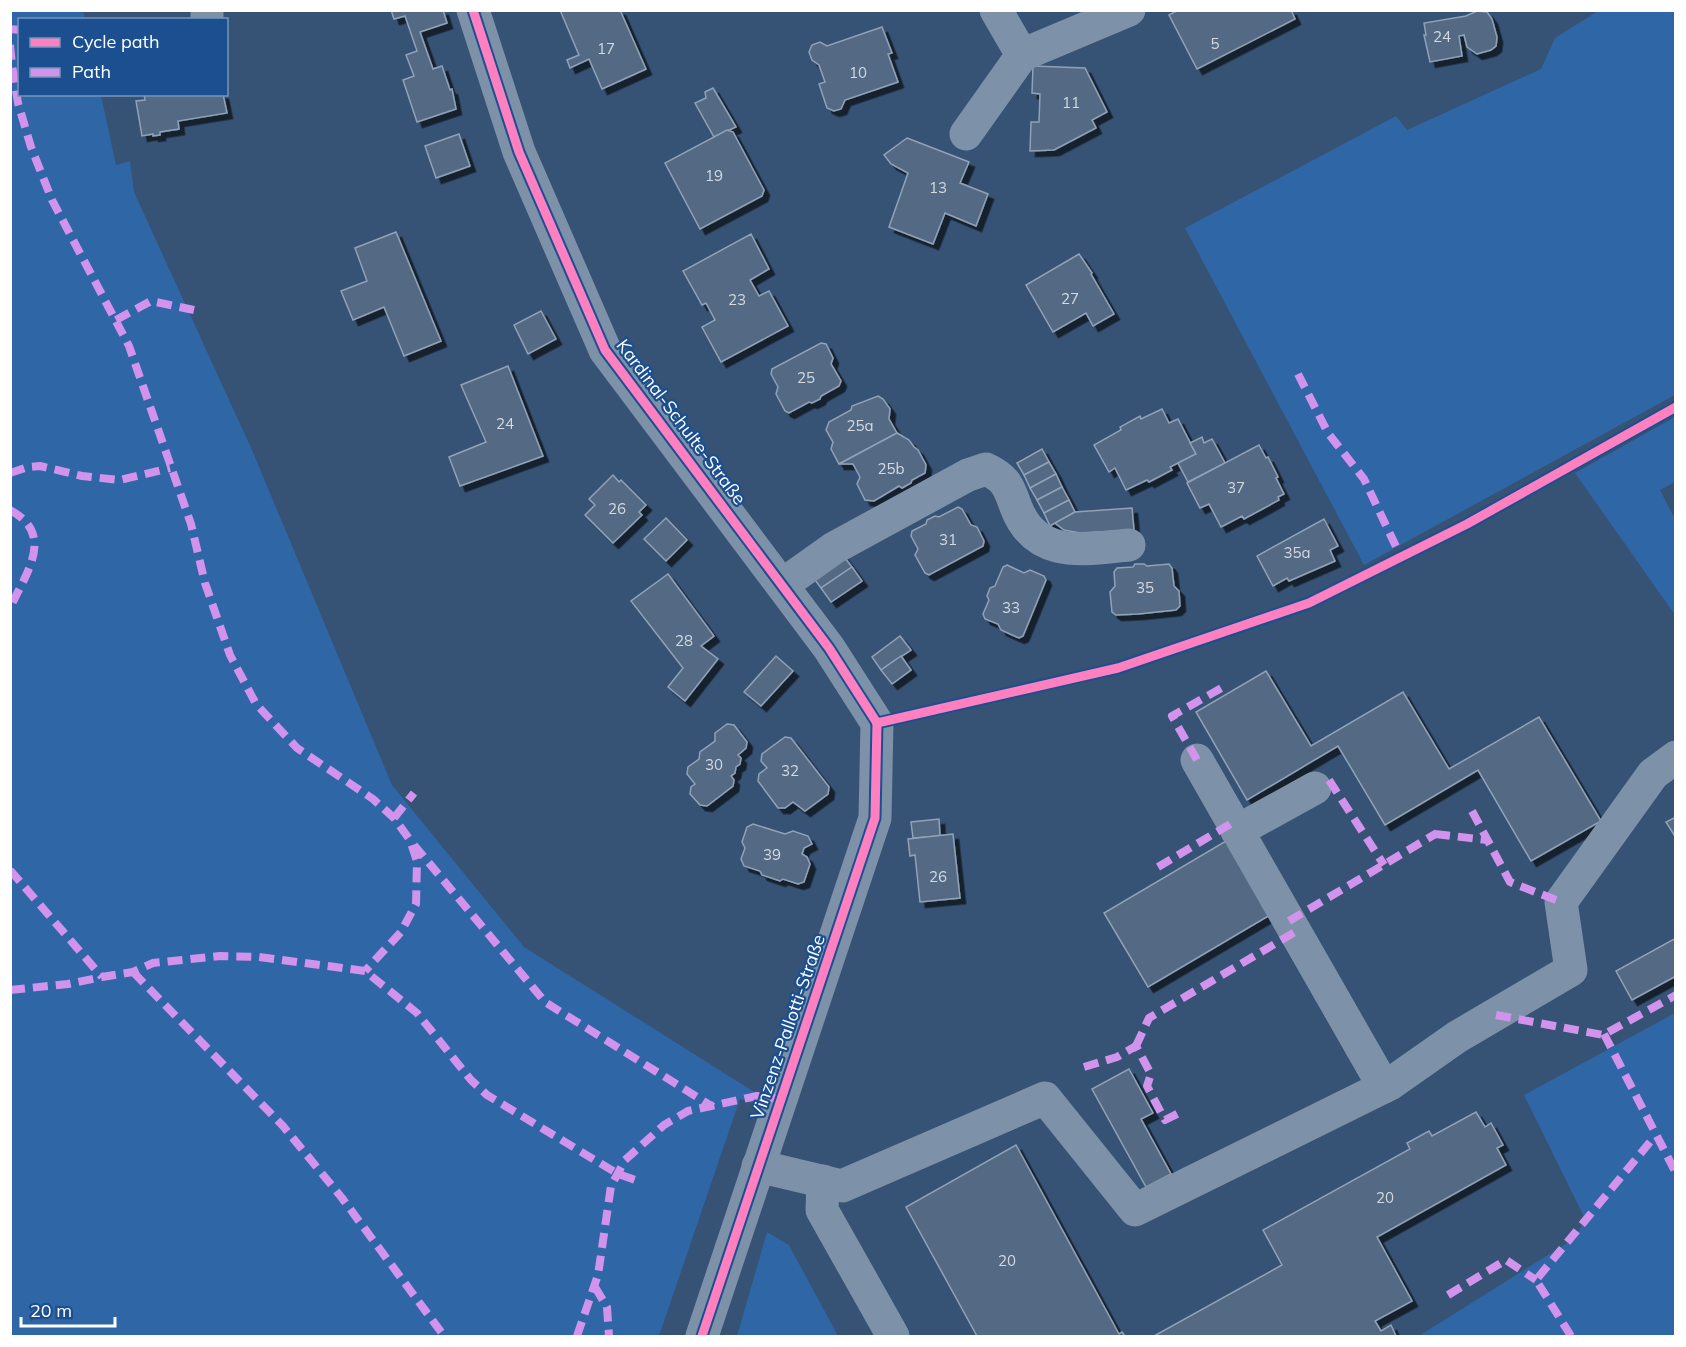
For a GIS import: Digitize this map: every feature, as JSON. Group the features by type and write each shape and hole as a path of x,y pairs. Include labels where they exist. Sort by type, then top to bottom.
{"street":[{"name":"Kardinal-Schulte-Straße","path":"473,10 519,152 605,350 829,648 877,723"},
{"path":"966,134 1022,55 1129,10"},
{"path":"997,12 1022,55"},
{"path":"782,585 834,548 968,475 986,469 999,475 1010,490 1018,512 1032,532 1051,546 1080,549 1129,545"},
{"name":"Vinzenz-Pallotti-Straße","path":"702,1336 875,818 877,723"},
{"path":"758,1166 843,1186 1045,1098 1135,1210 1384,1087 1457,1037 1571,970 1561,902 1653,774 1676,757"},
{"path":"1197,760 1384,1087"},
{"path":"1237,831 1315,788"},
{"path":"823,1181 822,1210 893,1336"}],"shaded area":[{"path":"10,11 83,11 85,18 18,18 18,96 101,96 116,165 130,161 134,192 252,450 392,785 524,947 756,1093 753,1103 740,1099 659,1336 11,1336"},
{"path":"1598,11 1675,11 1675,395 1364,565 1185,228 1396,116 1407,130 1541,69 1555,38"},
{"path":"1675,417 1675,482 1660,490 1675,519 1675,615 1575,473"},
{"path":"1675,1013 1675,1336 1424,1336 1422,1334 1575,1238 1585,1219 1524,1095"},
{"path":"767,1232 789,1245 838,1336 737,1336"}],"building":[{"path":"391,10 443,10 447,23 420,32 433,69 442,66 450,90 452,89 456,109 417,122 403,80 414,76 406,55 417,51 405,16 394,19"},
{"path":"560,10 620,10 646,69 602,89 589,59 570,68 567,60 579,55"},
{"path":"1178,10 1291,10 1295,19 1197,69 1169,15"},
{"path":"1477,11 1487,12 1492,19 1497,37 1496,46 1477,54 1467,47 1464,35 1459,36 1462,56 1430,62 1424,35 1426,35 1424,23 1466,16"},
{"path":"882,27 892,53 888,54 898,82 845,100 841,109 834,111 827,108 819,84 825,82 819,65 812,60 809,52 812,45 820,42 827,46"},
{"path":"1033,66 1085,68 1107,112 1092,120 1096,128 1054,150 1030,151 1031,122 1039,122 1040,94 1032,93"},
{"path":"713,88 736,127 714,137 695,103 706,98 705,92"},
{"path":"144,96 223,96 227,113 178,121 179,129 160,132 160,135 142,136 136,101 145,100"},
{"path":"727,130 733,132 764,190 762,196 700,229 665,163"},
{"path":"459,134 470,166 436,178 425,146"},
{"path":"907,138 969,162 960,183 988,194 976,226 945,213 933,244 889,227 908,173 891,164 884,155"},
{"path":"396,232 441,341 404,356 384,307 353,320 341,291 367,281 355,248"},
{"path":"751,234 769,269 750,280 759,296 769,291 788,326 721,362 702,327 715,320 706,303 702,305 683,271"},
{"path":"1079,254 1114,314 1093,326 1086,313 1053,332 1026,285"},
{"path":"541,311 556,339 528,354 514,325"},
{"path":"821,343 826,344 833,358 831,364 841,381 839,386 821,396 820,399 789,413 785,411 776,394 778,387 771,374 772,369"},
{"path":"508,366 543,456 460,486 449,457 486,442 461,385"},
{"path":"878,396 890,409 889,419 897,433 839,464 831,449 833,442 826,430 829,422 851,410 852,406"},
{"path":"1162,409 1169,423 1178,419 1196,454 1170,467 1172,470 1149,482 1147,480 1126,490 1115,468 1109,472 1094,445 1140,416 1141,419"},
{"path":"897,433 909,440 918,450 926,465 925,473 902,488 899,486 874,501 865,500 857,484 860,477 853,464 839,464"},
{"path":"1202,437 1204,443 1212,439 1225,463 1188,482 1178,463 1196,454 1190,443"},
{"path":"1259,445 1266,458 1268,457 1284,494 1278,497 1279,500 1244,519 1242,516 1221,527 1209,504 1200,508 1187,483"},
{"path":"1042,449 1049,462 1024,475 1017,463"},
{"path":"1049,462 1056,474 1030,488 1024,475"},
{"path":"1056,474 1062,487 1037,500 1030,488"},
{"path":"613,475 646,505 639,512 642,515 613,543 585,515 595,505 589,499"},
{"path":"1062,487 1069,500 1044,513 1037,500"},
{"path":"1069,500 1075,512 1050,526 1044,513"},
{"path":"958,507 962,509 971,525 977,527 984,541 983,546 929,575 925,573 915,555 918,549 911,536 912,531 926,524 927,520 935,516 939,517"},
{"path":"1132,508 1134,530 1080,533 1064,530 1055,523 1075,512"},
{"path":"666,518 687,540 666,561 644,539"},
{"path":"1324,519 1338,546 1330,550 1335,561 1289,581 1287,578 1273,586 1257,556"},
{"path":"842,554 852,567 821,588 812,576"},
{"path":"1135,564 1147,566 1169,564 1172,568 1174,586 1179,591 1180,606 1176,610 1116,615 1112,612 1110,592 1115,586 1114,572 1117,568 1133,567"},
{"path":"1007,565 1024,573 1030,570 1044,576 1046,580 1023,636 1019,638 1001,630 998,624 985,619 983,614 989,600 987,596 990,588 995,586 1003,567"},
{"path":"852,567 862,581 831,602 821,588"},
{"path":"668,574 714,636 701,646 718,659 685,701 668,687 683,668 631,601"},
{"path":"900,636 911,650 881,670 872,657"},
{"path":"776,656 793,671 761,706 744,692"},
{"path":"901,656 911,670 892,684 881,670"},
{"path":"1266,671 1311,746 1403,692 1449,769 1539,717 1601,821 1531,861 1478,770 1385,825 1338,746 1247,800 1196,712"},
{"path":"727,724 734,725 747,742 746,748 738,755 741,758 740,764 731,776 734,780 733,786 707,806 700,805 690,794 691,787 695,784 687,774 688,767 699,759 700,752 715,741 715,733"},
{"path":"785,737 791,738 829,787 828,794 805,811 793,802 785,808 778,808 758,781 759,774 767,768 761,761 762,754"},
{"path":"1676,817 1676,838 1666,822"},
{"path":"939,819 940,836 913,838 911,822"},
{"path":"753,824 785,834 793,831 808,836 812,844 804,848 802,854 807,857 810,864 804,882 798,884 783,879 780,881 744,866 741,859 745,848 742,842 747,827"},
{"path":"953,834 960,898 920,902 915,855 910,856 908,839"},
{"path":"1226,841 1270,915 1148,987 1104,913"},
{"path":"1676,938 1676,976 1632,1000 1616,971"},
{"path":"1129,1069 1153,1113 1141,1119 1171,1174 1146,1187 1092,1089"},
{"path":"1476,1112 1485,1127 1491,1123 1503,1145 1497,1148 1506,1165 1377,1237 1412,1301 1375,1321 1381,1331 1391,1325 1396,1336 1154,1336 1282,1265 1263,1230 1410,1149 1407,1143 1429,1131 1432,1136"},
{"path":"1016,1145 1119,1334 1122,1332 1125,1336 977,1336 906,1207"}],"marked path":[{"path":"10,29 18,30"},
{"path":"10,45 18,103 31,147 52,200 129,346 191,524 205,583 230,655 256,704 297,748 373,799 394,818 410,840 417,861 416,904 401,932 365,971"},
{"path":"116,320 151,301 194,310"},
{"path":"1298,374 1328,433 1364,479 1401,557"},
{"path":"10,473 40,466 82,476 120,480 170,468"},
{"path":"10,510 24,520 32,531 34,543 29,568 10,608"},
{"path":"1197,760 1172,716 1225,686"},
{"path":"1329,780 1384,865"},
{"path":"394,818 414,793"},
{"path":"1472,811 1510,882 1561,902"},
{"path":"1158,867 1232,823"},
{"path":"1289,921 1437,833"},
{"path":"1435,834 1487,840"},
{"path":"414,845 545,1002 713,1107"},
{"path":"10,870 102,977"},
{"path":"1136,1046 1149,1018 1295,932"},
{"path":"10,990 68,984 133,972 153,963 220,956 259,957 365,971 417,1013 471,1080 487,1095 618,1174 638,1181"},
{"path":"133,972 283,1126 342,1198 444,1336"},
{"path":"1496,1015 1603,1035 1676,995"},
{"path":"1604,1034 1676,1173"},
{"path":"1084,1067 1117,1057 1136,1046 1151,1074 1147,1086 1165,1120 1179,1113"},
{"path":"577,1336 598,1275 611,1186 625,1160 664,1125 688,1111 757,1096 781,1099"},
{"path":"1571,1336 1536,1280 1655,1136"},
{"path":"1448,1295 1506,1260 1536,1280"},
{"path":"595,1287 607,1307 609,1336"}],"cycle path":[{"path":"473,10 519,152 605,350 829,648 877,723"},
{"path":"877,723 1118,668 1309,603 1467,524 1676,407"},
{"path":"702,1336 875,818 877,723"}]}
